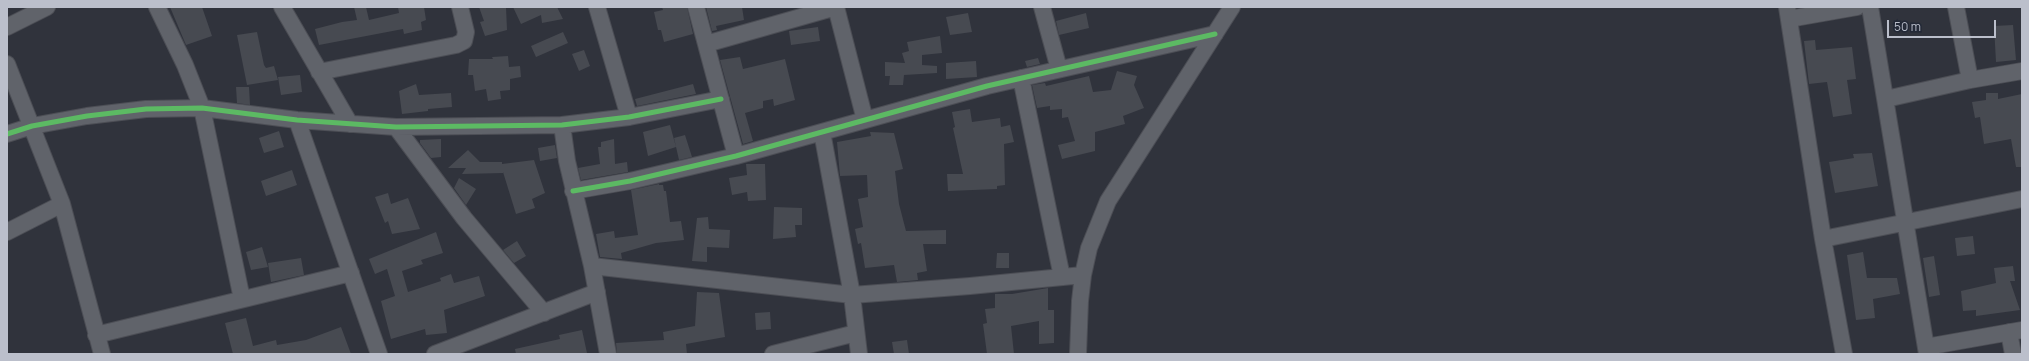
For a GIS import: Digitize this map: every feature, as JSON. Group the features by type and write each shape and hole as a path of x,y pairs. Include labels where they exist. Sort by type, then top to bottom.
{"street":[{"path":"7,27 47,7"},
{"path":"157,7 185,65 202,108 242,299"},
{"path":"282,7 350,124"},
{"path":"319,72 456,45 464,41 466,32 460,7"},
{"path":"597,7 629,117"},
{"path":"696,7 736,156"},
{"path":"706,44 836,7 865,120"},
{"path":"1042,7 1059,69"},
{"path":"1078,354 1080,300 1083,275 1089,248 1108,202 1232,7"},
{"path":"1844,354 1823,238 1788,13 1857,7"},
{"path":"1870,7 1926,350 2016,331 2013,354"},
{"path":"1956,7 1970,80"},
{"path":"573,191 630,181 736,156 1021,78 1215,34"},
{"path":"7,64 62,204 102,354"},
{"path":"1886,99 1970,80 2022,71"},
{"path":"1021,78 1062,277"},
{"path":"7,134 32,126 87,116 146,109 202,108 297,120 396,127 562,125 629,117 721,99"},
{"path":"297,120 379,354"},
{"path":"562,125 573,191 592,266 608,354"},
{"path":"396,127 464,218 544,313"},
{"path":"822,132 852,295 859,354"},
{"path":"1823,238 2022,199"},
{"path":"7,232 62,204"},
{"path":"592,266 852,295 963,287 1083,275"},
{"path":"96,335 351,273"},
{"path":"436,354 597,292"},
{"path":"773,354 856,332"}],"building":[{"path":"170,7 202,7 212,36 186,45"},
{"path":"354,7 366,7 369,20 399,13 398,7 424,7 426,20 421,22 422,30 404,34 403,29 319,45 315,29 357,20"},
{"path":"479,7 506,7 507,30 485,36 480,22 484,21"},
{"path":"513,7 557,7 563,19 542,23 541,15 521,24"},
{"path":"662,7 687,7 693,34 664,42 661,30 658,30 654,12 663,10"},
{"path":"706,7 742,7 744,20 716,26 717,30 712,31"},
{"path":"968,13 972,32 950,35 946,17"},
{"path":"1086,13 1089,28 1059,35 1056,21"},
{"path":"2013,25 2016,60 1996,62 1994,26"},
{"path":"818,27 820,41 791,45 789,31"},
{"path":"257,32 264,65 266,68 274,66 278,80 247,85 237,35"},
{"path":"563,32 568,43 536,57 531,46"},
{"path":"940,36 942,53 922,55 922,65 937,66 937,73 904,75 903,85 889,85 890,76 885,76 885,62 905,63 902,53 909,51 907,42"},
{"path":"1815,40 1816,50 1852,47 1856,79 1847,80 1852,114 1833,117 1827,82 1809,84 1804,41"},
{"path":"584,50 590,66 579,71 572,54"},
{"path":"508,56 509,67 520,66 521,77 510,79 510,90 500,91 501,99 488,101 486,89 475,91 473,75 468,75 469,59 493,59 492,57"},
{"path":"740,57 743,69 785,59 795,100 774,106 773,99 763,101 763,108 745,113 753,141 743,144 720,60"},
{"path":"1038,58 1040,64 1027,67 1025,61"},
{"path":"976,61 977,77 946,79 946,63"},
{"path":"1117,71 1137,76 1134,85 1144,108 1123,116 1125,124 1095,132 1095,151 1062,159 1058,145 1075,141 1068,117 1062,118 1062,109 1050,110 1050,106 1037,108 1032,85 1045,83 1046,86 1089,76 1093,92 1111,90"},
{"path":"300,75 302,92 281,95 278,77"},
{"path":"416,84 419,95 451,93 452,107 428,109 428,111 402,114 399,91"},
{"path":"693,84 696,94 637,106 635,99"},
{"path":"236,87 249,87 250,105 237,103"},
{"path":"1986,93 1998,93 1998,99 2022,94 2022,167 2016,167 2011,139 1984,144 1980,117 1975,118 1972,102 1986,100"},
{"path":"970,109 972,122 1000,118 1001,127 1010,125 1014,142 1004,144 1005,185 997,186 997,189 948,191 947,174 963,174 953,128 955,127 952,112"},
{"path":"670,125 676,147 648,156 643,132"},
{"path":"279,131 284,147 264,153 259,138"},
{"path":"870,132 894,133 903,169 895,171 899,204 906,231 946,230 946,244 923,244 927,271 917,273 918,280 897,282 894,265 865,268 861,243 858,244 855,229 863,227 858,199 868,197 867,175 840,176 837,142 871,136"},
{"path":"685,135 692,157 679,160 674,138"},
{"path":"441,139 441,157 431,158 420,143 420,140"},
{"path":"614,139 615,164 627,162 628,172 581,180 578,168 600,164 598,147 601,147 601,142"},
{"path":"555,145 557,158 540,161 538,148"},
{"path":"468,150 480,162 502,162 502,164 534,160 545,193 532,199 535,208 516,214 503,172 462,174 466,168 448,168"},
{"path":"1872,153 1878,186 1835,193 1829,162 1854,158 1853,154"},
{"path":"746,164 765,164 766,200 748,201 747,192 732,195 729,178 747,175"},
{"path":"292,170 297,185 266,196 261,181"},
{"path":"459,178 476,189 466,205 454,188"},
{"path":"659,184 663,185 664,191 666,191 670,222 681,221 684,240 656,243 621,253 622,259 600,257 596,234 614,231 615,238 638,235 631,190"},
{"path":"388,193 391,204 408,198 420,229 392,234 388,221 385,223 375,197"},
{"path":"774,207 802,208 802,225 795,225 796,237 773,239"},
{"path":"708,217 709,229 730,230 729,248 707,247 707,262 692,261 697,218"},
{"path":"436,232 443,253 421,260 423,264 402,271 408,292 441,281 440,278 451,274 454,283 479,276 485,296 444,310 447,333 426,335 425,329 391,339 381,301 395,296 387,269 375,274 369,259"},
{"path":"1973,236 1975,254 1957,256 1955,238"},
{"path":"517,241 526,256 514,263 503,250"},
{"path":"262,247 268,267 251,270 246,252"},
{"path":"1863,252 1867,278 1897,278 1900,294 1873,299 1875,318 1856,320 1847,255"},
{"path":"997,253 1009,253 1009,268 996,268"},
{"path":"1934,256 1940,295 1929,297 1923,258"},
{"path":"301,258 304,275 271,282 268,263"},
{"path":"2013,266 2015,281 2010,281 2020,310 1976,316 1976,310 1963,311 1961,291 1996,283 1994,268"},
{"path":"1048,288 1048,310 1054,310 1054,343 1039,344 1039,321 1011,326 1014,354 987,354 983,324 987,323 985,309 995,308 995,294 1012,294"},
{"path":"697,292 719,293 725,337 686,344 687,354 617,354 616,343 664,340 663,332 695,326"},
{"path":"770,312 771,329 756,330 755,313"},
{"path":"246,318 253,346 276,340 277,345 306,340 341,327 351,354 233,354 225,323"},
{"path":"582,330 587,353 516,354 515,349 560,339 559,335"},
{"path":"907,340 909,354 894,354 892,342"}],"cycle path":[{"path":"573,191 630,181 736,156 987,86 1215,34"},
{"path":"7,134 32,126 87,116 146,109 202,108 297,120 396,127 562,125 629,117 721,99"}]}
